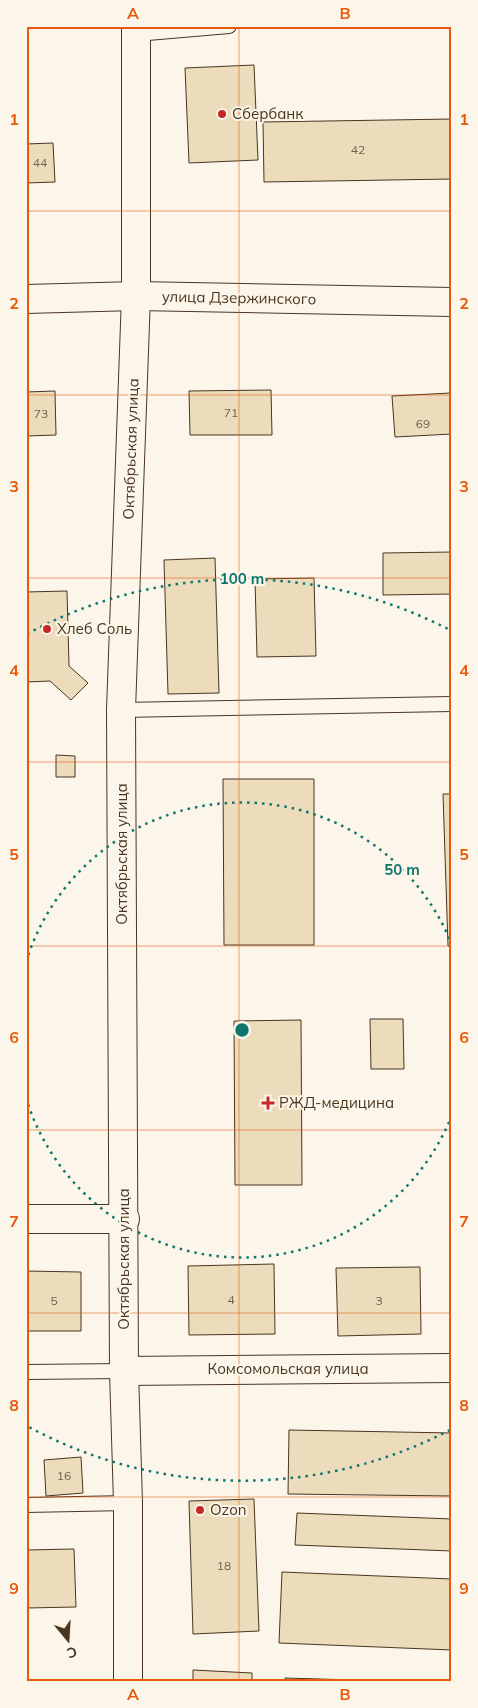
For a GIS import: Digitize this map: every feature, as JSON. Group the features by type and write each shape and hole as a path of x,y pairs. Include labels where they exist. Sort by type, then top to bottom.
{"street":[{"name":"Октябрьская улица","path":"128,1682 128,1503 124,1371 121,710 136,296 136,30"},
{"name":"улица Дзержинского","path":"26,299 136,296 452,302"},
{"path":"26,1219 124,1218"},
{"name":"Комсомольская улица","path":"124,1371 452,1368"}],"lane":[{"path":"136,30 229,26"},
{"path":"121,710 452,704"},
{"path":"26,1372 124,1371"},
{"path":"26,1505 128,1503"}],"building":[{"name":"Сбербанк","path":"254,65 258,160 189,163 185,68"},
{"path":"452,119 452,179 264,182 263,122"},
{"path":"53,143 55,182 26,183 26,144"},
{"path":"271,390 272,435 190,435 189,391"},
{"path":"55,391 56,435 26,436 26,392"},
{"path":"451,393 452,434 395,437 392,396"},
{"path":"452,552 452,594 383,595 383,553"},
{"path":"215,558 219,693 168,694 164,560"},
{"path":"314,578 316,656 257,657 255,579"},
{"name":"Хлеб Соль","path":"67,591 69,666 88,683 71,700 50,681 26,682 26,592"},
{"path":"56,755 75,756 75,777 56,777"},
{"path":"223,779 314,779 314,945 224,945"},
{"path":"443,794 452,794 452,946 448,946"},
{"path":"370,1019 403,1019 404,1069 371,1069"},
{"name":"РЖД-медицина","path":"301,1020 302,1185 235,1185 234,1021"},
{"path":"274,1264 275,1334 189,1335 188,1266"},
{"path":"420,1267 421,1334 338,1336 336,1268"},
{"path":"26,1271 81,1272 81,1331 26,1331"},
{"path":"289,1430 452,1433 452,1496 288,1494"},
{"path":"81,1457 83,1493 46,1496 44,1460"},
{"path":"254,1499 259,1631 193,1634 189,1501"},
{"path":"297,1513 452,1519 452,1551 295,1545"},
{"path":"74,1549 76,1607 26,1608 26,1550"},
{"path":"282,1572 452,1579 452,1650 279,1643"},
{"path":"193,1670 252,1673 252,1682 193,1682"},
{"path":"285,1678 424,1682 285,1682"}],"place":[{"name":"Сбербанк","path":"222,114"},
{"name":"Хлеб Соль","path":"47,629"},
{"name":"РЖД-медицина","path":"268,1103"},
{"name":"Ozon","path":"200,1510"}]}
